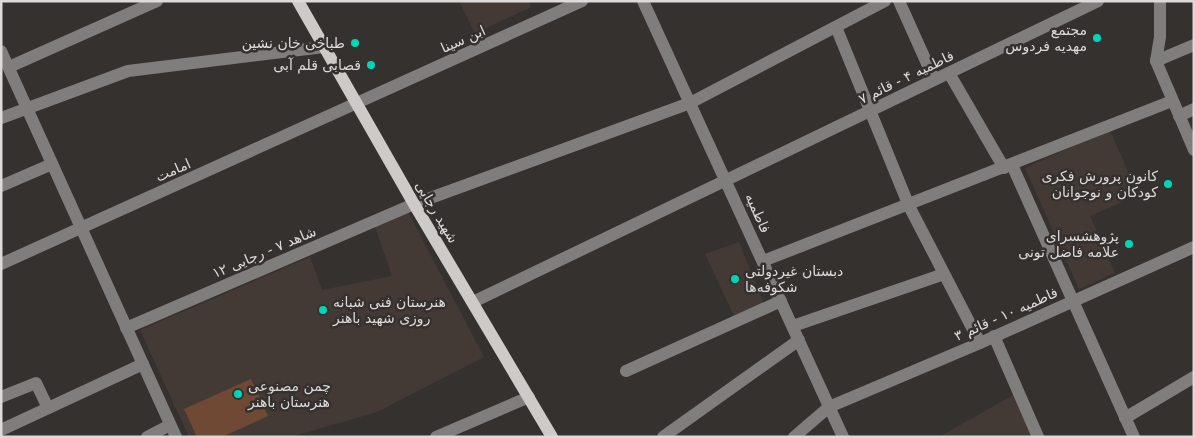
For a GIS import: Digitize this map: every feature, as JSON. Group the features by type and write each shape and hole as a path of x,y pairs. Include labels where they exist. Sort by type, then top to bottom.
{"main road":[{"name":"شهید رجایی","path":"298,1 414,204 552,437"}],"street":[{"path":"9,67 157,1"},
{"name":"ابن سینا","path":"356,103 582,1"},
{"name":"فاطمیه","path":"644,1 843,437"},
{"path":"899,1 934,79"},
{"name":"فاطمیه ۴ - قائم ۷","path":"473,302 1098,1"},
{"path":"1160,1 1160,37 1156,61 1194,150"},
{"name":"شاهد ۷ - رجایی ۱۲","path":"126,328 414,204 690,103 883,2"},
{"path":"836,27 909,206 980,343"},
{"path":"1156,61 1194,45"},
{"path":"1,118 128,71 324,47"},
{"path":"1,51 173,431 147,437"},
{"path":"948,73 1008,166 1073,301 1134,437"},
{"path":"763,260 909,206 1172,101"},
{"name":"امامت","path":"1,264 356,103"},
{"path":"1179,116 1194,109"},
{"path":"1,186 52,164"},
{"name":"فاطمیه ۱۰ - قائم ۳","path":"794,437 829,407 980,343 1194,247"},
{"path":"793,326 944,274"},
{"path":"626,371 781,301"},
{"path":"994,336 1038,437"},
{"path":"663,437 799,340"},
{"path":"1,430 143,364"},
{"path":"1125,418 1194,377"},
{"path":"1,397 36,383 48,408"},
{"path":"436,437 529,397"}],"shaded area":[{"path":"459,1 529,1 531,7 475,33"},
{"path":"1110,130 1138,195 1090,216 1115,273 1079,289 1025,168"},
{"name":"هنرستان فنی شبانه‌ روزی شهید باهنر","path":"407,210 484,357 377,412 291,437 189,437 140,330 310,257 322,290 392,276 374,224"},
{"name":"دبستان غیردولتی شکوفه‌ها","path":"739,242 764,304 735,318 705,254"},
{"name":"چمن مصنوعی هنرستان باهنر","path":"251,379 268,416 222,437 197,437 184,409"},
{"path":"1015,394 1034,437 939,437"}],"place":[{"name":"مجتمع مهدیه فردوس","path":"1097,38"},
{"name":"طباخی خان نشین","path":"355,43"},
{"name":"قصابی قلم آبی","path":"371,65"},
{"name":"کانون پرورش فکری کودکان و نوجوانان","path":"1168,184"},
{"name":"پژوهشسرای علامه فاضل تونی","path":"1129,244"},
{"name":"دبستان غیردولتی شکوفه‌ها","path":"735,279"},
{"name":"هنرستان فنی شبانه‌ روزی شهید باهنر","path":"323,310"},
{"name":"چمن مصنوعی هنرستان باهنر","path":"238,394"}]}
